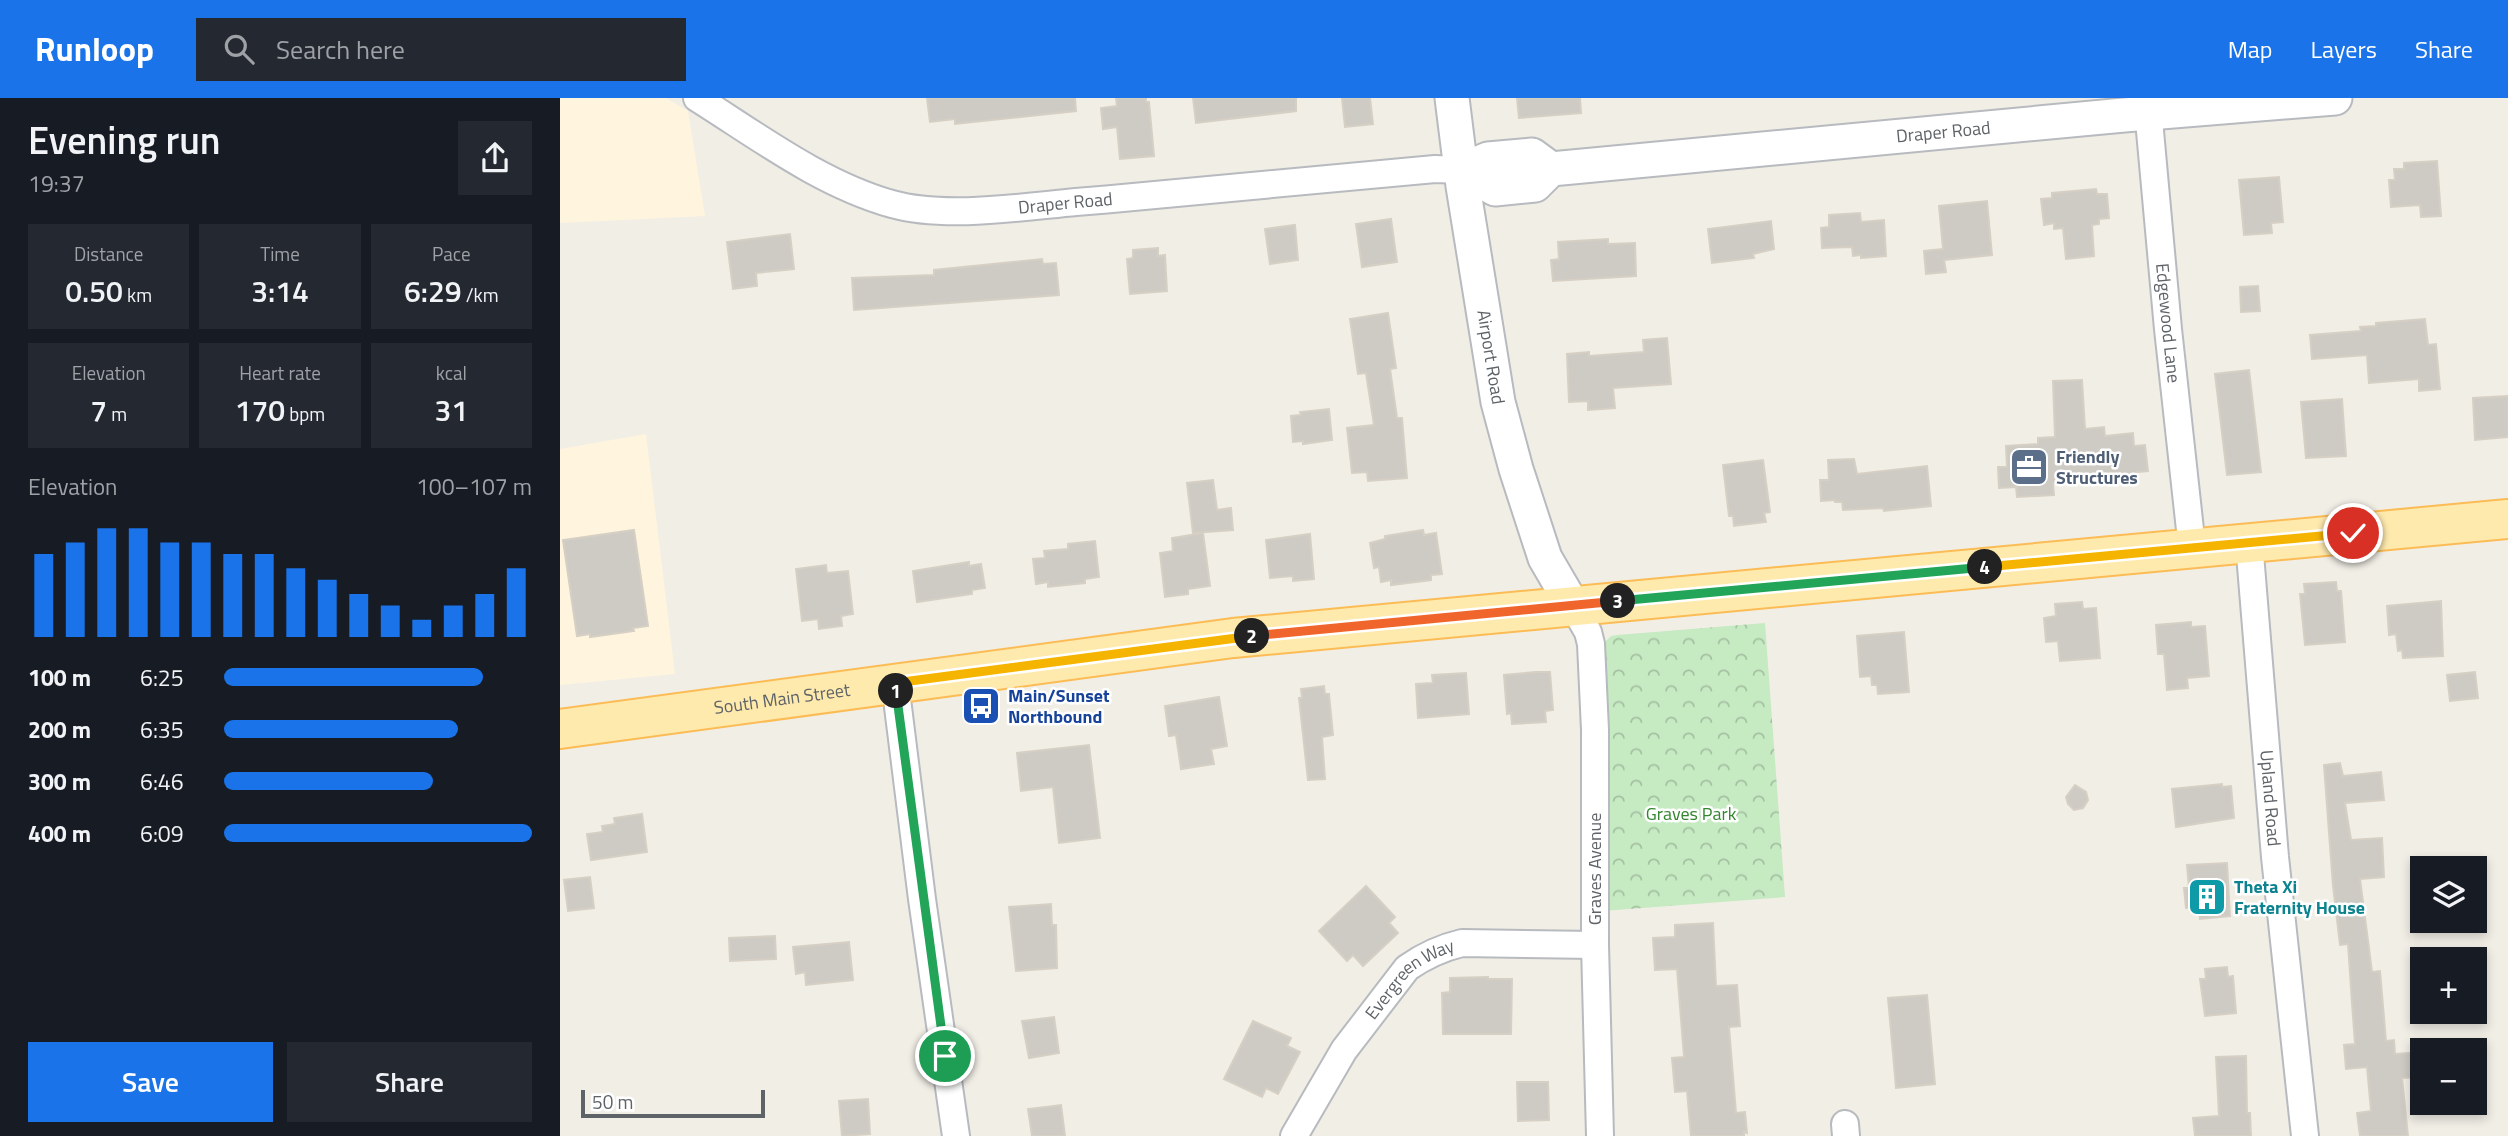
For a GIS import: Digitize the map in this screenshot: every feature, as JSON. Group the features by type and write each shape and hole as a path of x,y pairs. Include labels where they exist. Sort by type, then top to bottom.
{"main road":[{"name":"South Main Street","path":"560,729 1233,638 2508,519"}],"street":[{"name":"Draper Road","path":"697,98 849,190 894,205 925,210 1003,208 1435,169 1462,170 1495,189 1535,185 1551,169 2147,106 2335,98"},
{"name":"Airport Road","path":"1452,98 1499,402 1516,469 1545,558 1573,606"},
{"name":"Edgewood Lane","path":"2147,106 2192,548"},
{"name":"Upland Road","path":"2249,542 2275,857 2305,1136"},
{"name":"Graves Avenue","path":"1573,606 1588,632 1591,643 1595,730 1595,945 1600,1136"},
{"path":"895,683 956,1136"},
{"name":"Evergreen Way","path":"1294,1136 1343,1050 1407,968 1419,959 1462,943 1595,945"}],"shaded area":[{"path":"560,98 666,98 688,111 705,216 560,223"},
{"path":"646,434 675,674 560,685 560,449"}],"green space":[{"name":"Graves Park","path":"1765,623 1785,897 1603,911 1604,643 1611,636 1617,635"}],"building":[{"path":"927,98 1075,98 1076,111 955,124 955,119 930,122"},
{"path":"1116,98 1146,98 1146,102 1149,102 1154,156 1120,159 1117,127 1103,129 1101,108 1117,106"},
{"path":"1193,98 1296,98 1296,111 1196,123"},
{"path":"1342,98 1370,98 1373,124 1345,127"},
{"path":"1517,98 1580,98 1581,113 1519,118"},
{"path":"2437,161 2441,216 2421,217 2420,205 2391,207 2389,180 2395,180 2394,169 2404,169 2404,163"},
{"path":"2279,177 2283,222 2271,223 2272,233 2244,235 2239,180"},
{"path":"2096,189 2097,194 2107,194 2109,218 2099,219 2099,224 2092,225 2094,256 2066,259 2063,228 2054,229 2054,223 2044,225 2041,199 2052,198 2052,193"},
{"path":"1987,201 1992,255 1944,260 1946,272 1926,274 1924,251 1943,249 1939,206"},
{"path":"1860,213 1861,222 1884,220 1886,256 1861,258 1861,255 1853,256 1852,247 1822,248 1821,228 1829,227 1829,215"},
{"path":"1391,219 1397,262 1362,267 1356,224"},
{"path":"1771,221 1774,249 1753,254 1754,258 1712,263 1708,229"},
{"path":"1295,225 1298,260 1270,264 1265,229"},
{"path":"790,234 794,269 756,273 757,286 733,289 727,242"},
{"path":"1608,239 1608,244 1635,243 1636,276 1553,281 1551,260 1559,259 1558,242"},
{"path":"1158,248 1158,256 1165,255 1167,291 1130,294 1127,259 1133,258 1133,250"},
{"path":"1042,259 1043,264 1056,263 1059,295 854,310 852,278 934,275 934,270"},
{"path":"2258,286 2260,311 2241,312 2240,287"},
{"path":"1388,313 1396,368 1390,369 1397,418 1402,418 1407,478 1368,481 1367,472 1352,473 1347,428 1374,425 1366,373 1358,374 1350,319"},
{"path":"2425,319 2428,345 2436,344 2440,389 2419,391 2419,379 2369,383 2367,355 2312,359 2310,335 2361,331 2360,327 2376,326 2376,323"},
{"path":"1667,338 1671,384 1613,388 1615,408 1588,410 1588,401 1569,402 1567,354 1589,352 1589,356 1644,352 1643,340"},
{"path":"2249,370 2261,472 2227,475 2215,374"},
{"path":"2082,380 2085,429 2104,427 2105,436 2133,433 2134,446 2145,445 2148,471 2137,472 2137,476 2053,484 2054,495 2017,497 2016,487 1999,488 1998,467 2007,467 2006,446 2038,444 2038,438 2055,437 2053,381"},
{"path":"2508,396 2508,437 2475,440 2473,398"},
{"path":"2342,399 2346,456 2306,458 2301,402"},
{"path":"1329,409 1332,440 1303,444 1303,441 1293,442 1291,416 1301,415 1300,412"},
{"path":"1854,459 1857,474 1927,466 1931,506 1884,511 1883,508 1843,510 1842,502 1821,501 1820,480 1829,480 1828,460"},
{"path":"1763,460 1770,512 1764,513 1766,522 1734,526 1733,516 1729,516 1723,465"},
{"path":"1213,480 1217,510 1231,508 1233,530 1193,533 1187,483"},
{"path":"634,530 648,626 633,628 634,631 590,637 590,634 577,636 563,540"},
{"path":"1423,530 1424,535 1436,533 1442,574 1431,575 1431,580 1391,585 1391,580 1381,582 1379,567 1374,568 1370,543 1385,539 1385,536"},
{"path":"1203,533 1210,586 1188,589 1188,594 1165,597 1160,553 1173,551 1172,538"},
{"path":"1310,534 1314,579 1293,581 1293,576 1270,578 1266,540"},
{"path":"1095,541 1099,577 1085,579 1085,583 1048,587 1048,582 1036,584 1033,559 1045,558 1044,551 1068,549 1068,544"},
{"path":"969,562 969,566 981,564 985,588 972,590 972,594 917,602 913,571"},
{"path":"826,565 827,573 848,571 853,614 841,616 842,626 819,629 818,619 802,621 796,569"},
{"path":"2336,582 2337,591 2341,591 2345,642 2305,645 2300,594 2305,594 2304,584"},
{"path":"2441,601 2443,656 2403,658 2402,650 2398,651 2396,634 2389,635 2387,606"},
{"path":"2082,602 2083,609 2096,608 2100,658 2060,661 2058,641 2046,642 2044,618 2056,616 2055,604"},
{"path":"2191,622 2191,627 2205,626 2209,676 2187,678 2188,688 2167,690 2164,654 2158,654 2156,625"},
{"path":"1904,632 1909,692 1878,694 1877,685 1872,685 1871,676 1860,677 1857,636"},
{"path":"1550,672 1553,710 1545,711 1546,722 1512,724 1511,713 1507,714 1504,675"},
{"path":"2475,672 2478,698 2450,701 2447,675"},
{"path":"1466,673 1469,714 1418,718 1416,684 1433,683 1432,675"},
{"path":"1324,686 1325,694 1329,694 1333,735 1322,737 1325,779 1308,780 1299,698 1302,698 1301,689"},
{"path":"1219,697 1227,746 1211,749 1214,764 1181,769 1176,735 1169,736 1165,706"},
{"path":"1089,745 1100,838 1059,843 1053,787 1021,791 1017,753"},
{"path":"2340,763 2343,776 2381,772 2384,800 2345,803 2351,840 2382,838 2384,877 2360,879 2372,972 2380,971 2386,1041 2394,1040 2395,1054 2410,1053 2410,1078 2402,1078 2408,1136 2360,1136 2357,1113 2371,1111 2367,1067 2346,1069 2344,1045 2355,1044 2348,944 2340,945 2324,765"},
{"path":"2222,784 2222,787 2231,786 2234,818 2176,827 2172,789"},
{"path":"2075,785 2086,792 2088,800 2083,808 2074,810 2066,797"},
{"path":"642,814 647,852 591,860 587,834 603,832 602,826 615,824 614,818"},
{"name":"Theta Xi Fraternity House","path":"2227,863 2230,916 2200,919 2199,907 2186,908 2184,888 2189,888 2187,865"},
{"path":"590,877 594,908 568,911 564,880"},
{"path":"1366,886 1395,917 1389,923 1398,933 1363,966 1353,955 1347,961 1319,931"},
{"path":"1051,904 1052,925 1056,925 1057,968 1016,971 1009,907"},
{"path":"1713,923 1716,986 1737,985 1740,1026 1729,1027 1736,1113 1745,1112 1747,1133 1744,1132 1744,1136 1691,1136 1687,1091 1675,1092 1672,1058 1684,1057 1677,969 1655,970 1653,938 1675,937 1675,925"},
{"path":"775,936 776,959 730,961 729,938"},
{"path":"849,942 853,980 806,985 805,972 796,974 793,947"},
{"path":"2227,967 2228,977 2233,976 2236,1013 2205,1016 2200,979 2206,979 2205,969"},
{"path":"1450,978 1512,979 1511,1034 1443,1034 1442,993 1450,992"},
{"path":"1927,995 1935,1084 1896,1088 1888,998"},
{"path":"1054,1017 1059,1053 1029,1058 1022,1021"},
{"path":"1253,1021 1291,1038 1287,1046 1300,1052 1278,1094 1266,1088 1262,1097 1224,1079"},
{"path":"2246,1056 2247,1113 2250,1113 2251,1136 2195,1136 2193,1118 2219,1116 2216,1057"},
{"path":"1517,1082 1548,1082 1549,1120 1518,1121"},
{"path":"868,1099 870,1134 842,1136 839,1101"},
{"path":"1061,1105 1065,1136 1032,1136 1028,1109"}],"place":[{"name":"Friendly Structures","path":"2029,467"},
{"name":"Main/Sunset Northbound","path":"981,706"},
{"name":"Theta Xi Fraternity House","path":"2207,897"}],"route":[{"path":"945,1056 895,683 1233,638 2353,533"}]}
